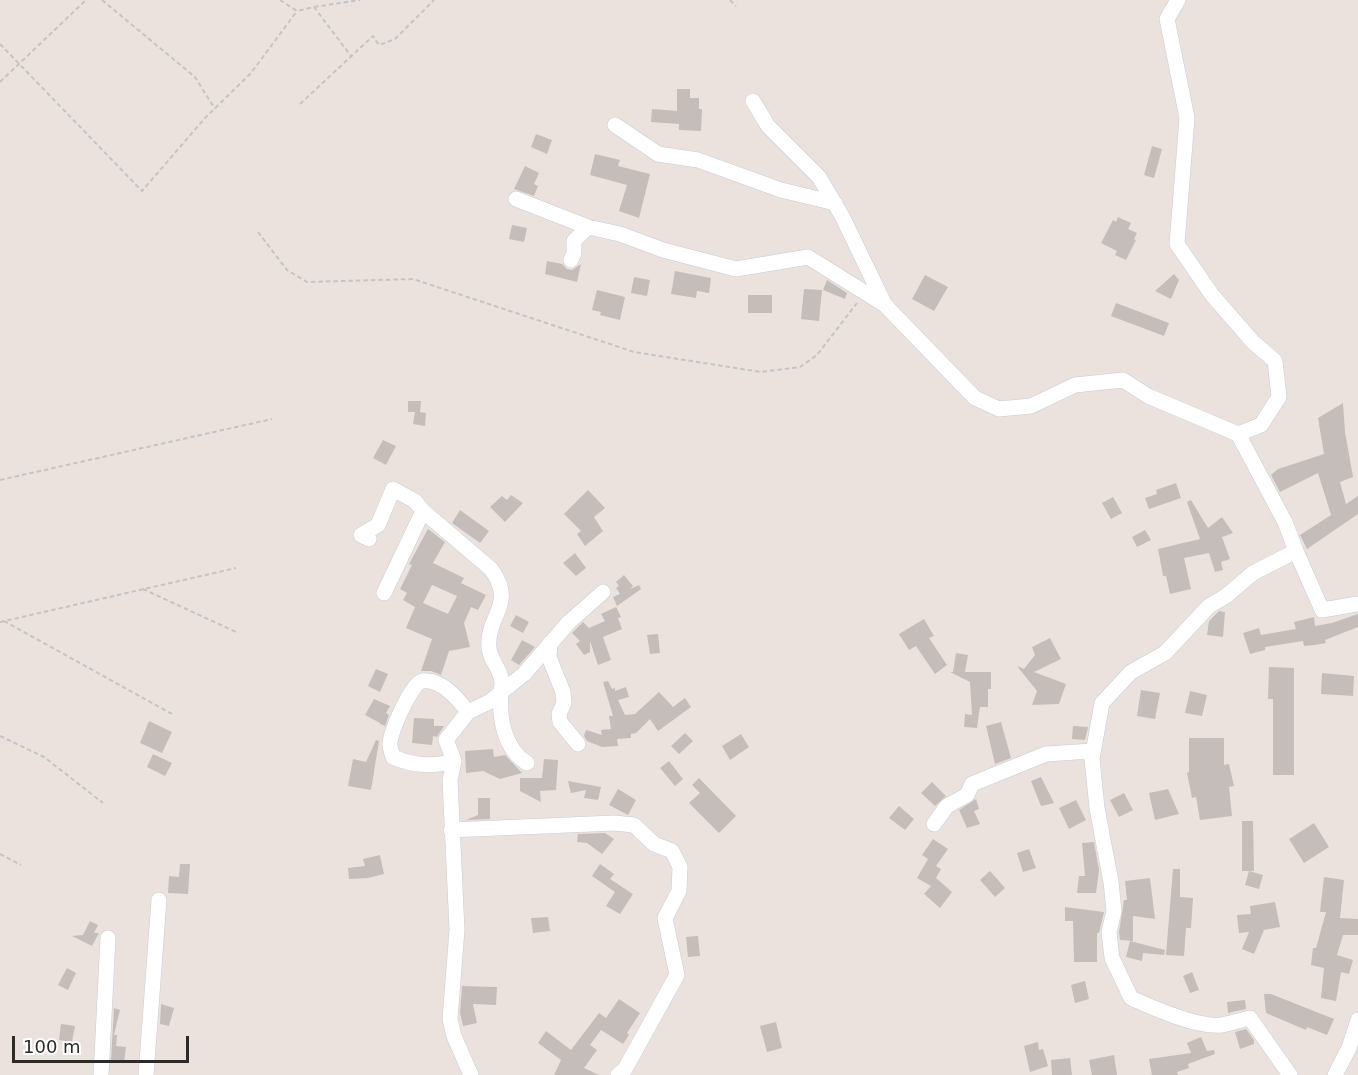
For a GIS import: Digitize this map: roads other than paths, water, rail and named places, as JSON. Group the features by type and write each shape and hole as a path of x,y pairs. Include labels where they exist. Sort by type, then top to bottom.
{"street":[{"path":"1178,0 1167,19 1187,118 1177,244 1212,295 1253,342 1275,361 1279,398 1260,425 1238,434"},
{"path":"753,101 768,126 819,177 835,203 885,304"},
{"path":"615,125 658,154 698,160 781,190 835,203"},
{"path":"516,199 588,226 620,234 663,250 736,268 808,257 885,304 975,398 999,409 1031,406 1075,385 1123,380 1148,396 1238,434 1285,522 1322,610 1358,603"},
{"path":"571,260 574,253 574,242 588,226"},
{"path":"369,538 361,535 378,525 393,489 415,501 423,511 491,568 498,578 502,596 501,608 493,626 489,649 502,682 503,724 507,742 516,756 527,763"},
{"path":"384,593 423,511"},
{"path":"1290,1075 1250,1018 1220,1025 1198,1022 1162,1012 1131,998 1112,958 1109,932 1114,910 1097,808 1092,751 1102,703 1131,672 1165,653 1209,606 1226,596 1252,573 1296,551"},
{"path":"471,1075 454,1036 450,1019 457,930 450,780 454,761 446,740 468,711 489,702 524,674 569,622 603,592"},
{"path":"550,643 549,657 563,692 564,704 560,722 578,744"},
{"path":"454,761 424,766 409,764 393,757 389,745 393,730 416,685 421,681 433,682 448,689 468,711"},
{"path":"934,824 947,806 967,795 972,784 1046,754 1092,751"},
{"path":"451,830 614,823 633,825 654,844 672,851 680,867 679,891 665,918 677,975 625,1069 618,1075"},
{"path":"146,1075 159,900"},
{"path":"101,1075 108,938"},
{"path":"1335,1075 1349,1048 1358,1020"}]}
